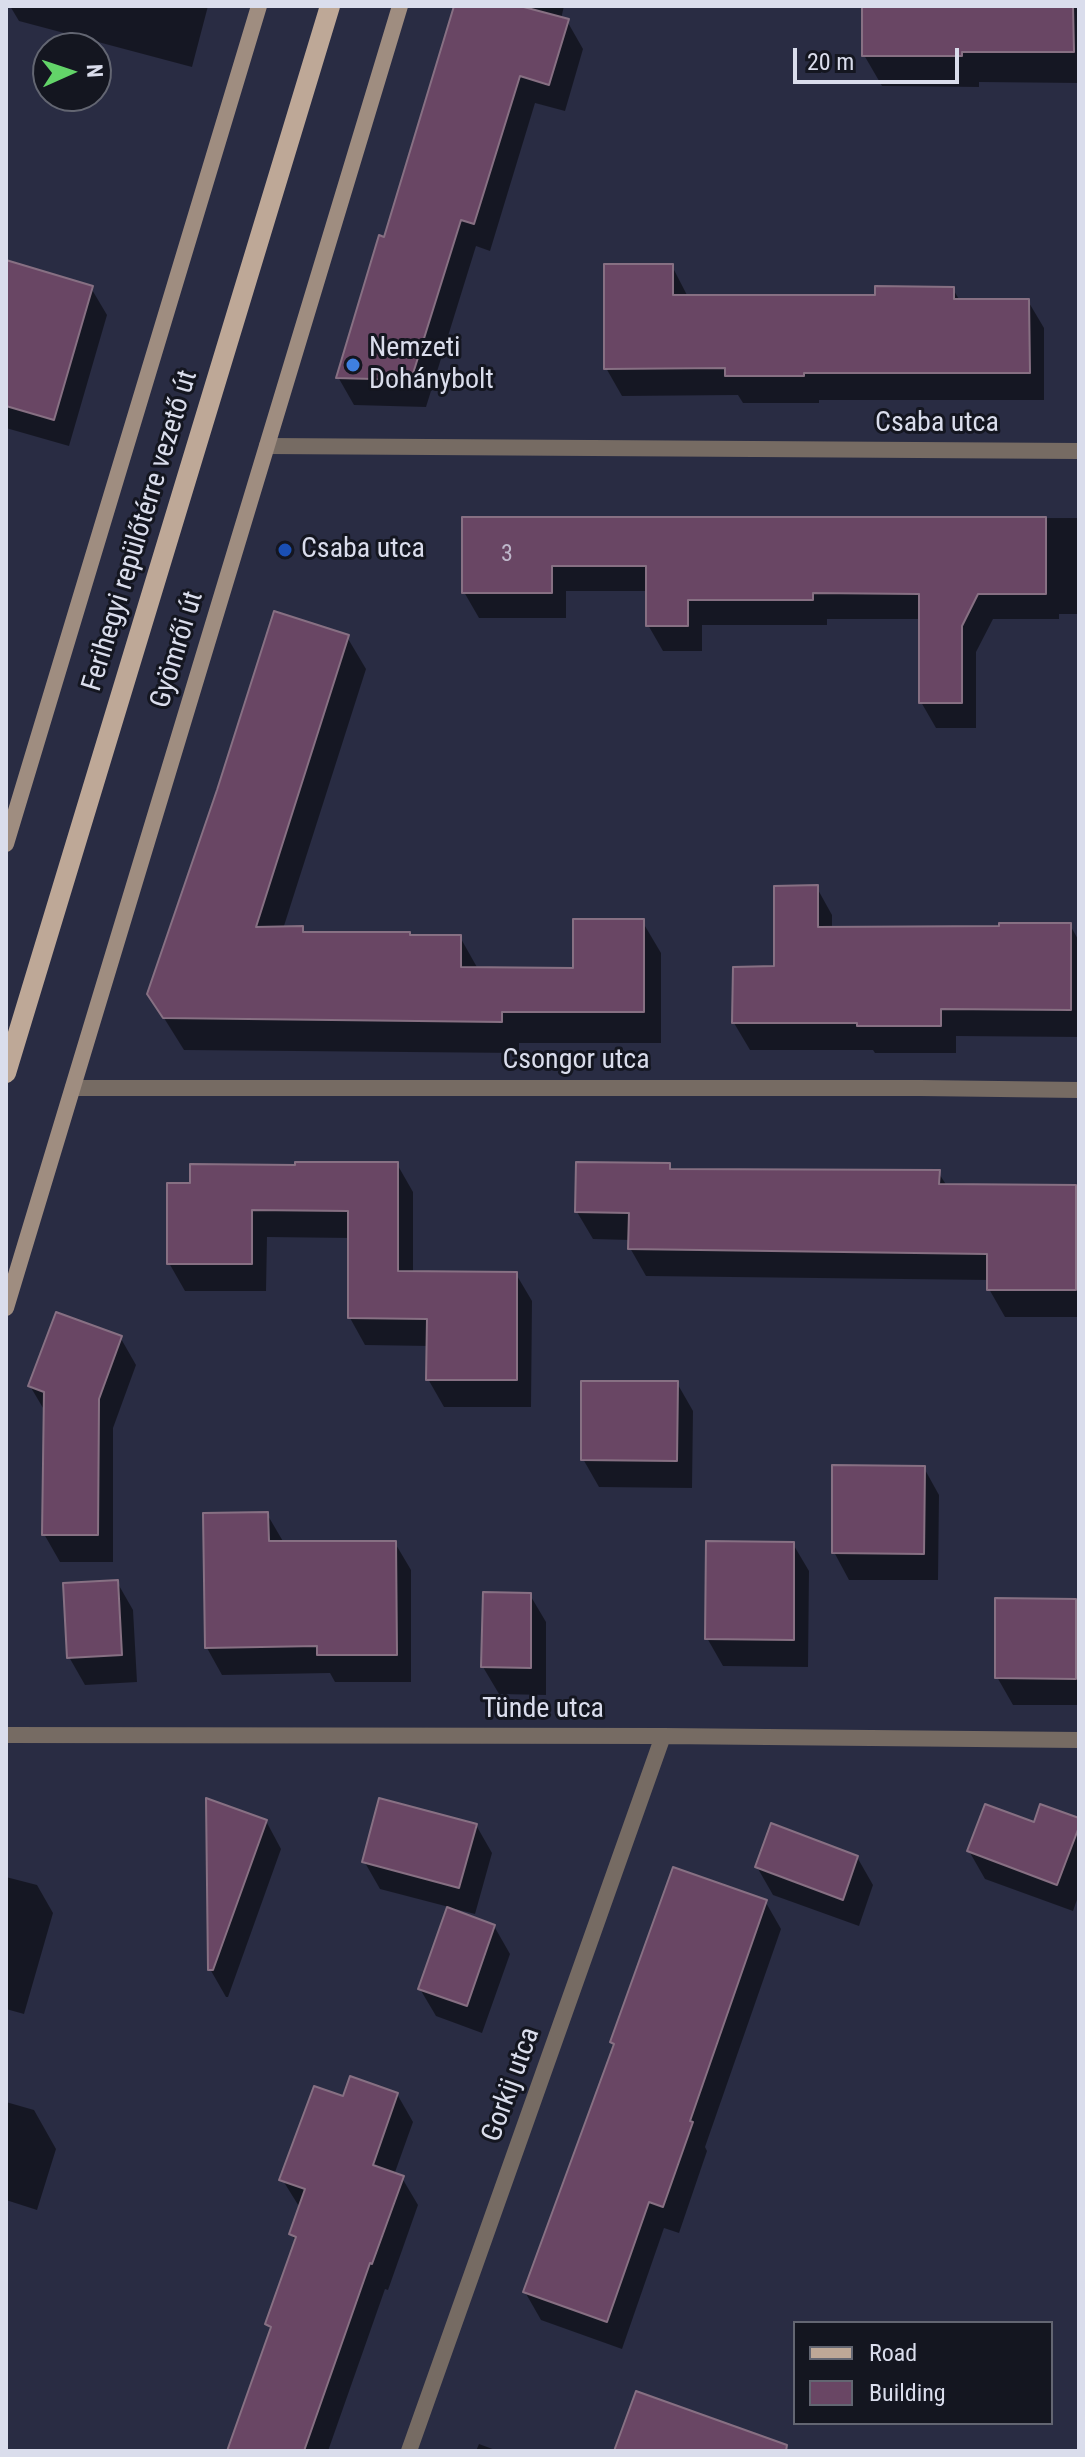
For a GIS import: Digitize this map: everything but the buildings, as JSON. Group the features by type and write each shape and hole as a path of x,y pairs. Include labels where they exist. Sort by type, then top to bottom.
{"main road":[{"name":"Ferihegyi repülőtérre vezető út","path":"6,1073 330,6"}],"street":[{"path":"6,844 259,6"},
{"name":"Gyömrői út","path":"6,1308 400,6"},
{"name":"Csaba utca","path":"267,446 1079,451"},
{"name":"Csongor utca","path":"73,1088 1079,1090"},
{"name":"Tünde utca","path":"6,1735 1079,1740"},
{"name":"Gorkij utca","path":"409,2451 663,1736"}],"place":[{"name":"Nemzeti Dohánybolt","path":"353,365"},
{"name":"Csaba utca","path":"285,550"}]}
